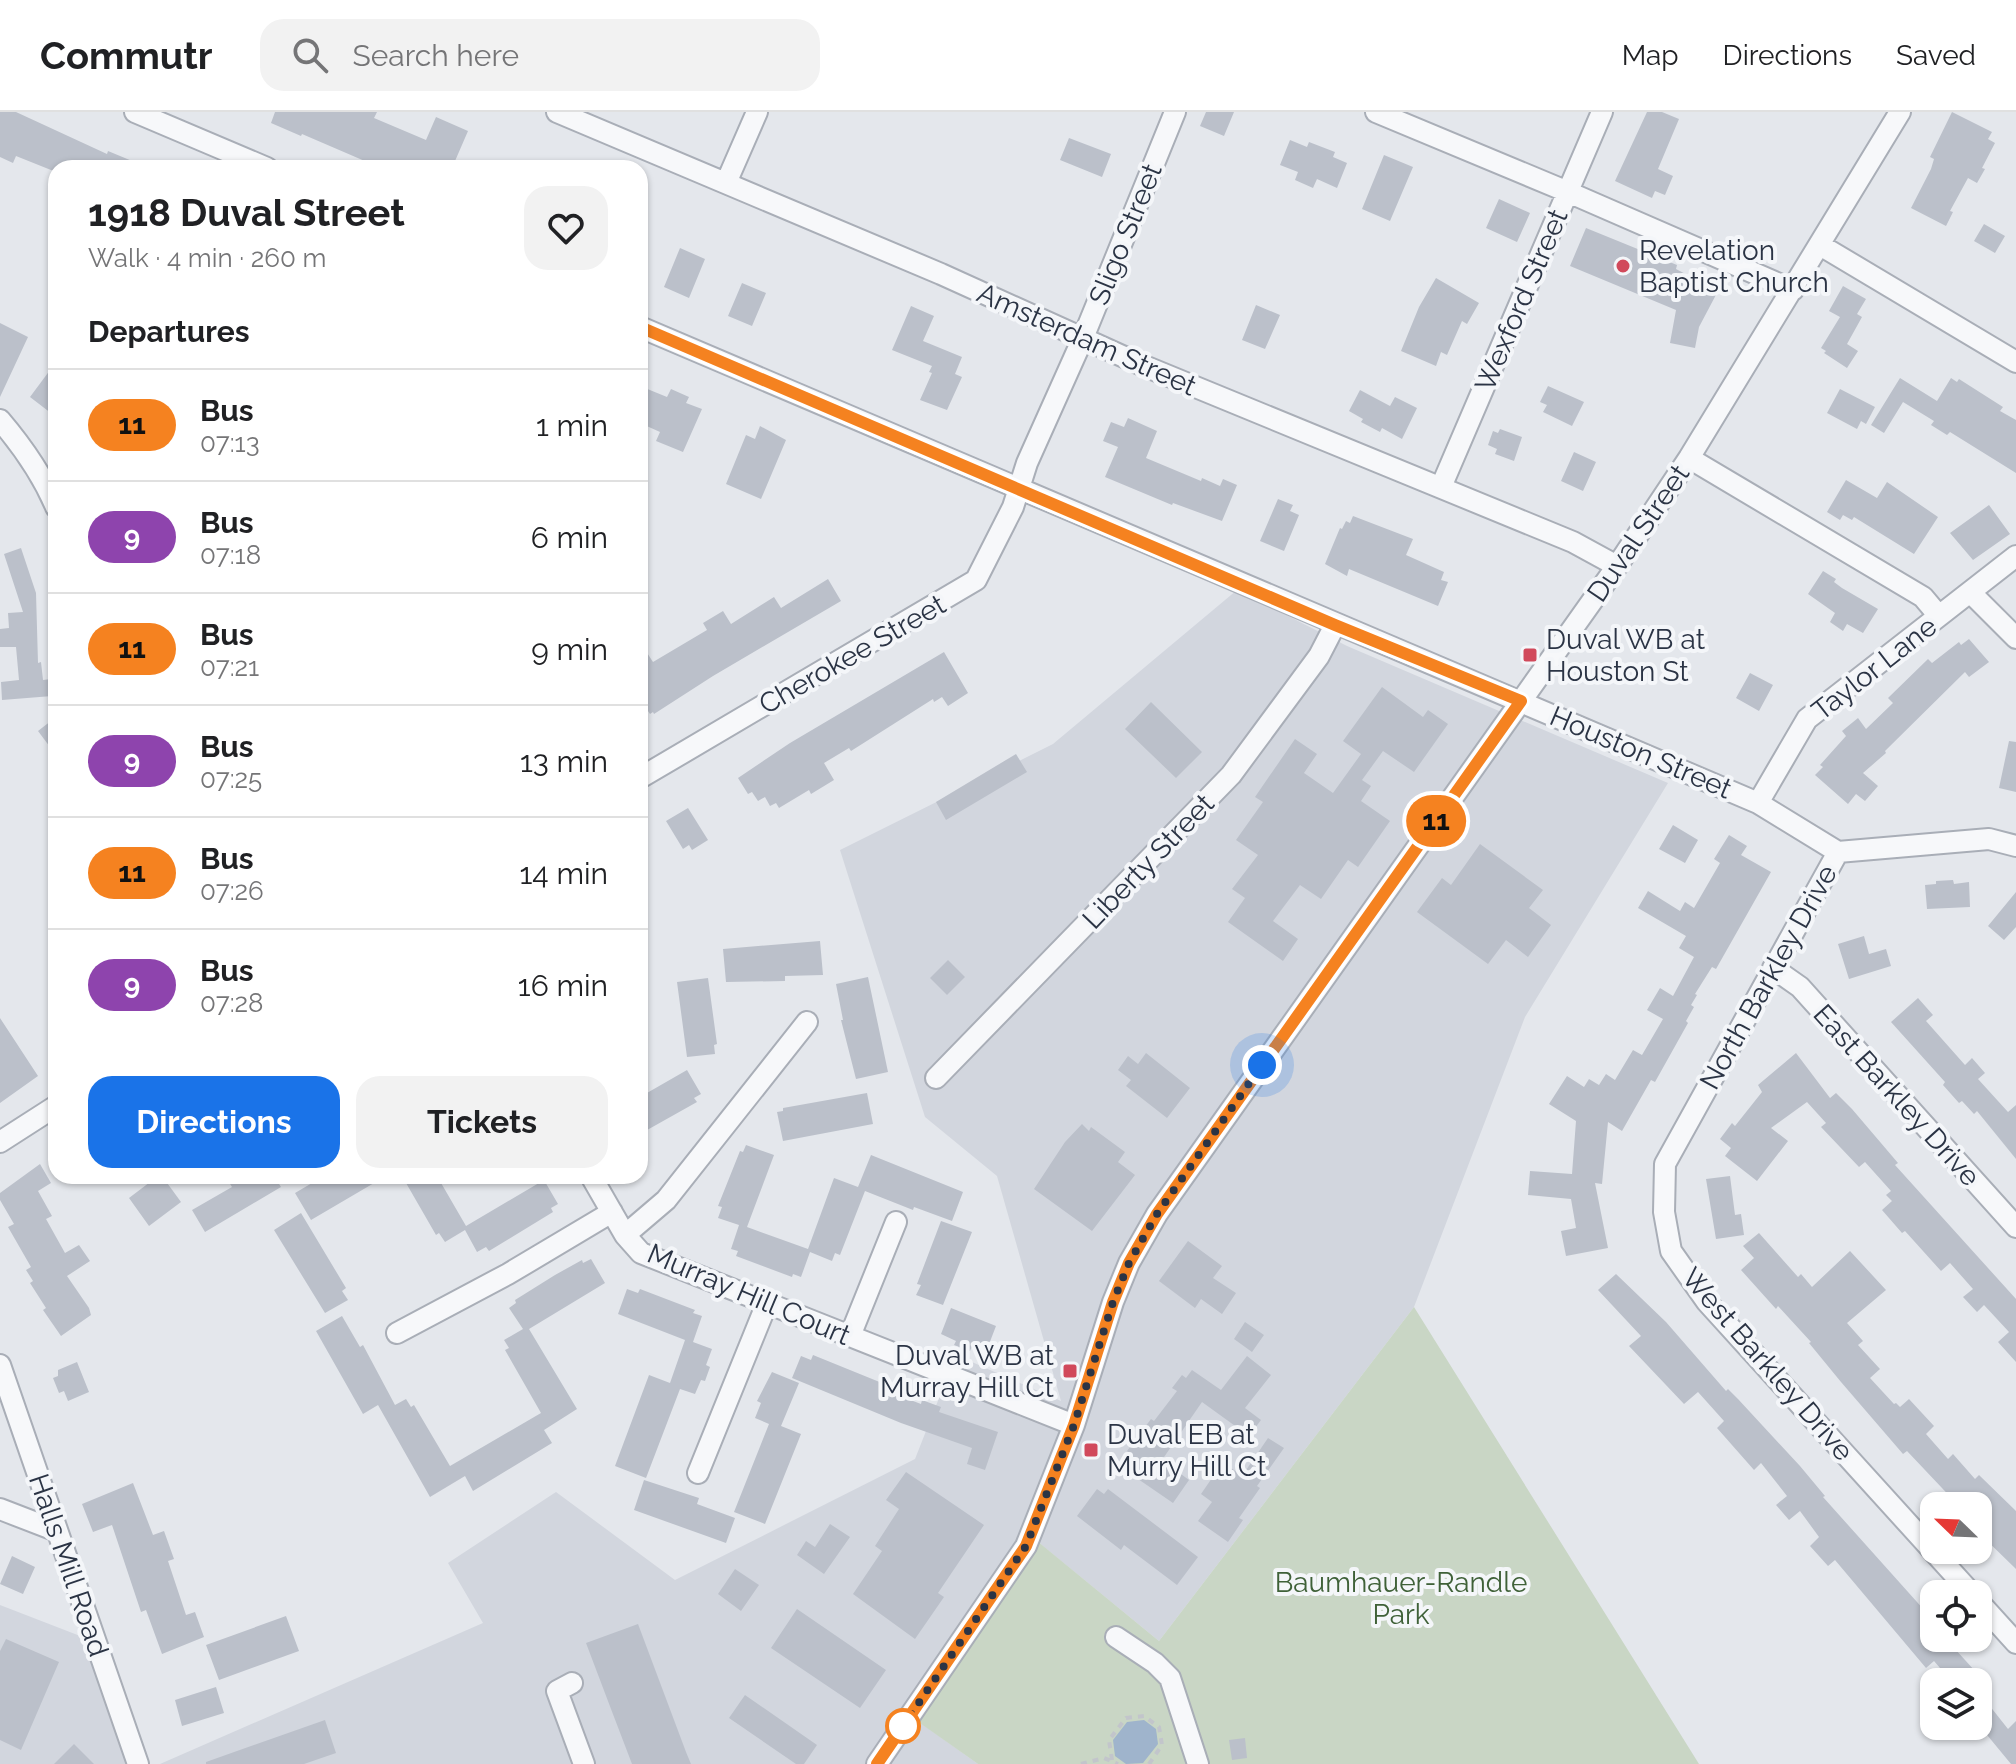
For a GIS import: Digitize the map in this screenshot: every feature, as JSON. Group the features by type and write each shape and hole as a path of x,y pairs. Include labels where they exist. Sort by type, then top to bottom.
{"street":[{"path":"135,112 248,160"},
{"name":"Amsterdam Street","path":"557,112 941,274 1083,338 1573,542 1617,566"},
{"path":"726,183 757,112"},
{"name":"Sligo Street","path":"1020,489 1027,463 1083,338 1175,112"},
{"path":"1376,112 1793,290"},
{"name":"Wexford Street","path":"1441,487 1602,112"},
{"name":"Duval Street","path":"877,1764 1026,1546 1074,1425 1113,1302 1129,1263 1157,1214 1617,566 1689,458 1900,112"},
{"path":"1820,245 2016,362"},
{"name":"Houston Street","path":"648,330 1758,803 1838,852"},
{"path":"0,420 22,446 48,486"},
{"path":"1689,458 1923,597 1939,616"},
{"name":"Cherokee Street","path":"648,773 976,580 998,541 1020,489"},
{"name":"Taylor Lane","path":"1758,803 1807,719 2016,556"},
{"path":"1970,592 2014,632"},
{"name":"Liberty Street","path":"936,1078 1231,775 1319,656 1335,625"},
{"path":"1838,852 1989,839 2016,846"},
{"name":"North Barkley Drive","path":"1699,1102 1838,852"},
{"name":"East Barkley Drive","path":"1773,968 1800,987 2016,1227"},
{"path":"625,1235 666,1200 807,1022"},
{"name":"West Barkley Drive","path":"1699,1102 1665,1164 1664,1212 1671,1251 1707,1302 1959,1580"},
{"path":"0,1142 48,1111"},
{"name":"Murray Hill Court","path":"596,1184 625,1235 641,1253 1074,1425"},
{"path":"397,1333 508,1274 612,1212"},
{"path":"850,1336 896,1222"},
{"path":"698,1473 767,1303"},
{"name":"Halls Mill Road","path":"0,1365 138,1764"},
{"path":"1,1514 57,1531"},
{"path":"1992,1616 2016,1643"},
{"path":"1116,1637 1155,1663 1170,1678 1198,1764"},
{"path":"572,1683 557,1691 584,1764"}],"path":[{"path":"1112,1760 1109,1740 1126,1718 1144,1716 1159,1727 1162,1745 1149,1764"},
{"path":"1081,1764 1093,1759 1112,1760 1118,1764"}],"shaded area":[{"path":"1237,590 1347,646 1668,783 1525,1017 1414,1307 1159,1641 1038,1542 918,1721 978,1764 160,1764 483,1623 448,1563 556,1492 675,1580 915,1459 956,1355 1061,1401 997,1176 925,1117 840,850 1053,744"},
{"path":"0,1605 106,1646 148,1764 0,1764"}],"green space":[{"name":"Baumhauer-Randle Park","path":"1414,1307 1699,1764 978,1764 910,1716 1031,1536 1159,1641"}],"water":[{"path":"1144,1720 1156,1729 1158,1744 1143,1763 1126,1764 1115,1756 1113,1740 1127,1722"}],"building":[{"path":"0,112 16,112 107,154 108,151 130,160 48,160 48,169 16,156 13,163 0,157"},
{"path":"275,112 377,112 374,118 426,140 436,117 468,131 455,160 362,160 271,123"},
{"path":"1206,112 1234,112 1224,136 1200,126"},
{"path":"1647,112 1662,112 1679,119 1658,169 1673,176 1665,195 1655,191 1652,198 1615,181"},
{"path":"1952,112 1992,132 1988,139 1995,143 1977,183 1968,178 1950,211 1953,212 1946,226 1911,208 1931,169 1934,159 1930,157"},
{"path":"1069,138 1111,154 1102,177 1060,160"},
{"path":"1290,140 1307,147 1309,142 1335,152 1333,157 1347,163 1337,188 1317,179 1313,188 1295,180 1298,172 1280,165"},
{"path":"1384,155 1413,167 1390,221 1362,209"},
{"path":"1499,199 1530,213 1517,242 1486,228"},
{"path":"1984,224 2005,236 1995,253 1974,241"},
{"name":"Revelation Baptist Church","path":"1586,228 1677,265 1676,269 1718,291 1699,327 1695,348 1670,343 1676,310 1570,266"},
{"path":"680,248 705,259 689,298 664,287"},
{"path":"1436,278 1479,303 1467,324 1462,321 1447,355 1441,352 1436,366 1401,351 1419,307"},
{"path":"742,283 766,293 752,326 728,316"},
{"path":"1843,286 1866,299 1857,314 1862,317 1847,344 1858,351 1847,368 1821,348 1840,317 1829,311"},
{"path":"1256,305 1280,315 1265,349 1242,340"},
{"path":"911,306 934,316 923,341 962,357 955,374 962,377 947,410 920,400 932,366 892,350"},
{"path":"0,323 28,337 0,397"},
{"path":"48,373 48,411 30,397"},
{"path":"1900,378 1937,401 1951,378 1957,382 1959,379 2003,407 2000,411 2016,420 2016,473 1950,432 1947,435 1931,425 1934,421 1903,402 1884,433 1871,425"},
{"path":"1548,386 1584,402 1572,426 1543,412 1547,405 1540,402"},
{"path":"648,389 667,397 671,389 689,397 686,403 702,409 683,452 656,441 660,432 648,427"},
{"path":"1840,389 1875,407 1866,424 1861,421 1857,429 1827,413"},
{"path":"1360,390 1390,406 1395,397 1417,408 1402,439 1382,428 1380,432 1361,422 1363,419 1349,411"},
{"path":"1128,418 1157,431 1146,458 1201,481 1202,478 1220,486 1223,479 1237,485 1222,521 1172,505 1105,477 1118,447 1103,441 1111,422 1124,427"},
{"path":"760,426 786,440 761,499 726,484 746,435 755,439"},
{"path":"1500,429 1522,437 1514,461 1495,454 1497,449 1488,445 1493,431 1498,433"},
{"path":"1574,452 1596,462 1583,491 1561,481"},
{"path":"1846,480 1877,498 1887,482 1938,517 1914,554 1854,517 1852,520 1843,515 1840,520 1827,512"},
{"path":"1278,499 1293,505 1290,511 1299,515 1284,551 1260,541"},
{"path":"1989,505 2010,534 1973,560 1950,533"},
{"path":"1353,516 1413,539 1406,555 1444,572 1441,580 1448,582 1438,606 1349,569 1347,576 1325,564 1340,528 1346,521 1350,523"},
{"path":"21,548 36,593 38,663 41,662 43,680 48,679 48,696 2,700 1,682 19,680 16,647 0,647 0,629 9,628 8,613 23,612 4,554"},
{"path":"1823,571 1836,579 1834,582 1842,588 1878,609 1863,633 1847,624 1843,631 1830,622 1835,613 1808,594"},
{"path":"828,579 841,601 650,714 648,654 653,662 707,630 703,623 723,611 731,624 774,597 781,608"},
{"path":"1969,639 1989,662 1969,677 1965,672 1863,773 1878,786 1865,801 1856,794 1848,804 1815,775 1846,736 1842,731 1858,718 1866,729 1893,703 1888,698 1928,659 1932,663 1959,642 1961,645"},
{"path":"944,652 968,693 948,706 942,697 934,702 933,699 851,751 849,748 824,763 834,780 811,794 809,790 779,808 776,803 770,806 765,797 758,801 752,792 748,794 738,778 790,743"},
{"path":"1750,673 1773,685 1759,711 1736,698"},
{"path":"1382,687 1423,717 1428,710 1448,724 1414,772 1383,751 1362,780 1371,786 1361,801 1390,821 1358,867 1348,860 1321,899 1300,885 1273,921 1298,939 1283,961 1228,922 1245,898 1232,889 1258,855 1236,840 1263,802 1255,797 1295,739 1317,754 1304,773 1333,793 1361,754 1343,741"},
{"path":"1151,702 1202,752 1176,778 1125,729"},
{"path":"48,723 48,744 38,731"},
{"path":"2009,741 2016,742 2016,792 1999,788"},
{"path":"1016,754 1027,772 946,820 936,802"},
{"path":"688,808 708,840 692,850 689,845 683,849 666,821"},
{"path":"1673,825 1698,840 1685,863 1659,849"},
{"path":"1729,835 1747,846 1741,855 1771,872 1716,969 1712,967 1695,994 1691,1005 1694,1007 1686,1021 1688,1023 1655,1082 1651,1080 1622,1131 1608,1122 1602,1184 1595,1183 1608,1248 1566,1256 1561,1231 1576,1228 1571,1199 1528,1195 1530,1171 1572,1174 1576,1121 1549,1104 1567,1076 1584,1087 1589,1079 1599,1085 1606,1074 1615,1080 1633,1050 1642,1055 1663,1019 1647,1010 1660,988 1673,996 1694,957 1679,948 1686,936 1638,908 1648,891 1680,911 1685,902 1694,908 1720,863 1714,859"},
{"path":"1480,844 1543,890 1529,908 1551,925 1528,957 1506,940 1488,964 1417,912 1442,878 1451,885"},
{"path":"1953,880 1954,884 1969,882 1970,907 1927,909 1925,885"},
{"path":"2016,892 2016,927 2004,940 1988,926"},
{"path":"1864,936 1869,954 1886,949 1891,966 1849,979 1838,944"},
{"path":"820,941 823,975 785,976 785,981 726,982 723,949"},
{"path":"948,960 965,977 947,995 930,978"},
{"path":"868,977 888,1072 856,1079 841,1020 836,984"},
{"path":"708,978 717,1044 714,1045 715,1054 687,1057 677,982"},
{"path":"1918,998 1933,1015 1926,1021 1965,1065 1972,1058 1985,1073 1978,1079 2008,1112 2016,1105 2016,1159 1977,1111 1974,1114 1962,1101 1959,1103 1943,1085 1945,1082 1891,1022"},
{"path":"0,1018 38,1076 0,1103"},
{"path":"1146,1053 1190,1088 1167,1118 1126,1086 1131,1080 1118,1070 1128,1056 1138,1064"},
{"path":"1796,1053 1830,1098 1836,1093 1852,1109 1898,1163 1895,1165 2016,1299 2016,1362 1998,1342 2009,1332 1984,1305 1977,1312 1963,1297 1973,1289 1950,1263 1941,1271 1905,1231 1902,1233 1882,1210 1892,1201 1886,1195 1891,1191 1865,1162 1859,1167 1821,1127 1826,1123 1807,1102 1771,1128 1788,1141 1757,1181 1725,1156 1731,1148 1720,1139 1732,1123 1735,1126 1762,1092 1758,1085"},
{"path":"687,1070 701,1094 694,1098 697,1102 648,1130 648,1092"},
{"path":"867,1093 873,1124 783,1141 777,1112 783,1111 783,1108"},
{"path":"1082,1124 1125,1152 1118,1162 1135,1175 1092,1231 1034,1189 1065,1142"},
{"path":"746,1145 774,1155 747,1227 808,1249 834,1178 858,1187 871,1155 963,1192 952,1221 865,1191 840,1255 835,1253 832,1261 810,1252 801,1277 793,1274 792,1277 736,1256 738,1251 731,1249 739,1225 718,1218 722,1207 718,1206 740,1151 743,1152"},
{"path":"40,1164 49,1184 38,1191 52,1216 46,1219 65,1253 79,1245 90,1261 67,1276 91,1315 61,1336 43,1310 46,1308 30,1283 33,1281 26,1270 31,1267 8,1227 14,1224 0,1200 0,1193"},
{"path":"1730,1176 1735,1215 1741,1214 1744,1235 1716,1239 1706,1179"},
{"path":"147,1184 168,1184 181,1202 149,1226 129,1198"},
{"path":"230,1184 279,1184 281,1187 205,1232 192,1210 232,1187"},
{"path":"310,1184 372,1184 311,1220 295,1193"},
{"path":"407,1184 442,1184 466,1226 537,1184 546,1184 558,1204 551,1208 553,1212 489,1251 486,1247 477,1252 465,1230 445,1242 439,1233 436,1235"},
{"path":"301,1213 346,1288 342,1291 348,1300 325,1313 274,1230"},
{"path":"941,1221 972,1232 943,1305 916,1295 921,1285 917,1284"},
{"path":"1759,1233 1798,1277 1801,1274 1812,1287 1850,1251 1886,1290 1847,1323 1863,1341 1858,1345 1880,1369 1870,1378 1894,1404 1900,1407 1909,1399 1934,1426 1926,1434 1948,1459 1953,1454 1975,1479 1979,1475 2016,1511 2016,1569 1992,1546 1992,1492 1946,1492 1907,1451 1903,1454 1811,1342 1741,1270 1754,1258 1743,1246"},
{"path":"1188,1241 1222,1266 1213,1278 1236,1293 1222,1314 1201,1299 1195,1308 1159,1281"},
{"path":"591,1259 605,1283 529,1329 577,1409 544,1430 552,1443 473,1491 465,1476 430,1497 378,1405 363,1414 316,1331 342,1316 360,1347 363,1345 395,1405 406,1399 411,1407 414,1405 450,1466 541,1413 505,1350 509,1348 504,1340 523,1329 509,1308 516,1303 515,1300 555,1275 582,1260 583,1263"},
{"path":"1616,1274 1666,1322 1726,1391 1728,1389 1738,1399 1800,1466 1823,1497 1920,1605 1920,1652 1958,1652 1972,1668 1940,1668 1934,1661 1926,1668 1835,1560 1828,1566 1810,1546 1819,1537 1800,1511 1789,1520 1776,1505 1787,1496 1761,1463 1754,1470 1717,1428 1724,1421 1698,1392 1684,1404 1629,1346 1641,1336 1598,1290"},
{"path":"627,1289 638,1293 640,1289 695,1310 693,1313 702,1316 693,1342 712,1349 706,1365 710,1367 705,1381 701,1380 695,1394 680,1389 646,1478 615,1466 649,1375 670,1383 685,1340 618,1314"},
{"path":"951,1308 996,1326 986,1352 972,1346 970,1351 954,1345 956,1341 941,1334"},
{"path":"1245,1322 1264,1335 1252,1352 1234,1339"},
{"path":"813,1355 882,1383 881,1388 892,1393 921,1404 922,1400 941,1407 939,1412 998,1432 985,1470 967,1464 972,1448 901,1423 792,1378 801,1356 811,1360"},
{"path":"1247,1356 1271,1375 1245,1408 1261,1420 1249,1436 1202,1402 1162,1460 1189,1480 1173,1503 1122,1468 1132,1455 1127,1451 1177,1391 1172,1388 1182,1375 1186,1378 1192,1370 1221,1390"},
{"path":"77,1362 89,1392 68,1401 64,1391 59,1393 53,1378 58,1376 58,1370"},
{"path":"772,1372 799,1383 781,1426 801,1434 765,1524 734,1512 769,1424 755,1418 761,1403 757,1401"},
{"path":"1268,1438 1284,1448 1257,1486 1260,1488 1239,1518 1243,1520 1228,1542 1198,1521 1212,1502 1201,1494 1223,1462 1242,1476"},
{"path":"906,1472 984,1525 938,1593 944,1597 915,1639 853,1594 882,1551 875,1546 899,1509 886,1500"},
{"path":"644,1480 699,1498 697,1504 735,1518 726,1543 634,1510"},
{"path":"133,1483 153,1535 164,1531 174,1559 168,1561 186,1615 195,1612 204,1637 162,1654 146,1610 141,1612 112,1525 93,1532 82,1504"},
{"path":"1097,1489 1104,1494 1108,1489 1198,1557 1177,1585 1124,1545 1121,1550 1077,1516"},
{"path":"830,1524 850,1537 824,1574 797,1555 806,1541 815,1547"},
{"path":"12,1556 35,1567 23,1594 0,1584"},
{"path":"735,1569 759,1585 741,1611 718,1594"},
{"path":"797,1609 886,1670 860,1708 771,1648"},
{"path":"286,1616 299,1651 219,1680 206,1645"},
{"path":"638,1624 691,1764 632,1764 586,1643"},
{"path":"6,1639 59,1662 21,1750 0,1740 0,1651"},
{"path":"216,1687 224,1713 182,1726 175,1700"},
{"path":"745,1695 817,1745 804,1764 796,1764 729,1718"},
{"path":"1992,1709 2008,1729 2016,1721 2016,1764 2011,1764 1991,1740"},
{"path":"325,1720 336,1753 304,1764 206,1764 206,1762"},
{"path":"1245,1738 1247,1758 1232,1760 1229,1740"},
{"path":"74,1744 94,1764 54,1764"}],"bus line":[{"name":"11","path":"648,330 1335,625 1521,701 1157,1214 1129,1263 1113,1302 1074,1425 1026,1546 877,1764"}],"place":[{"name":"Revelation Baptist Church","path":"1623,266"},
{"name":"Duval WB at Houston St","path":"1530,655"},
{"name":"Duval WB at Murray Hill Ct","path":"1070,1371"},
{"name":"Duval EB at Murry Hill Ct","path":"1091,1450"}],"route":[{"path":"903,1726 1026,1546 1074,1425 1113,1302 1129,1263 1157,1214 1262,1065"}]}
